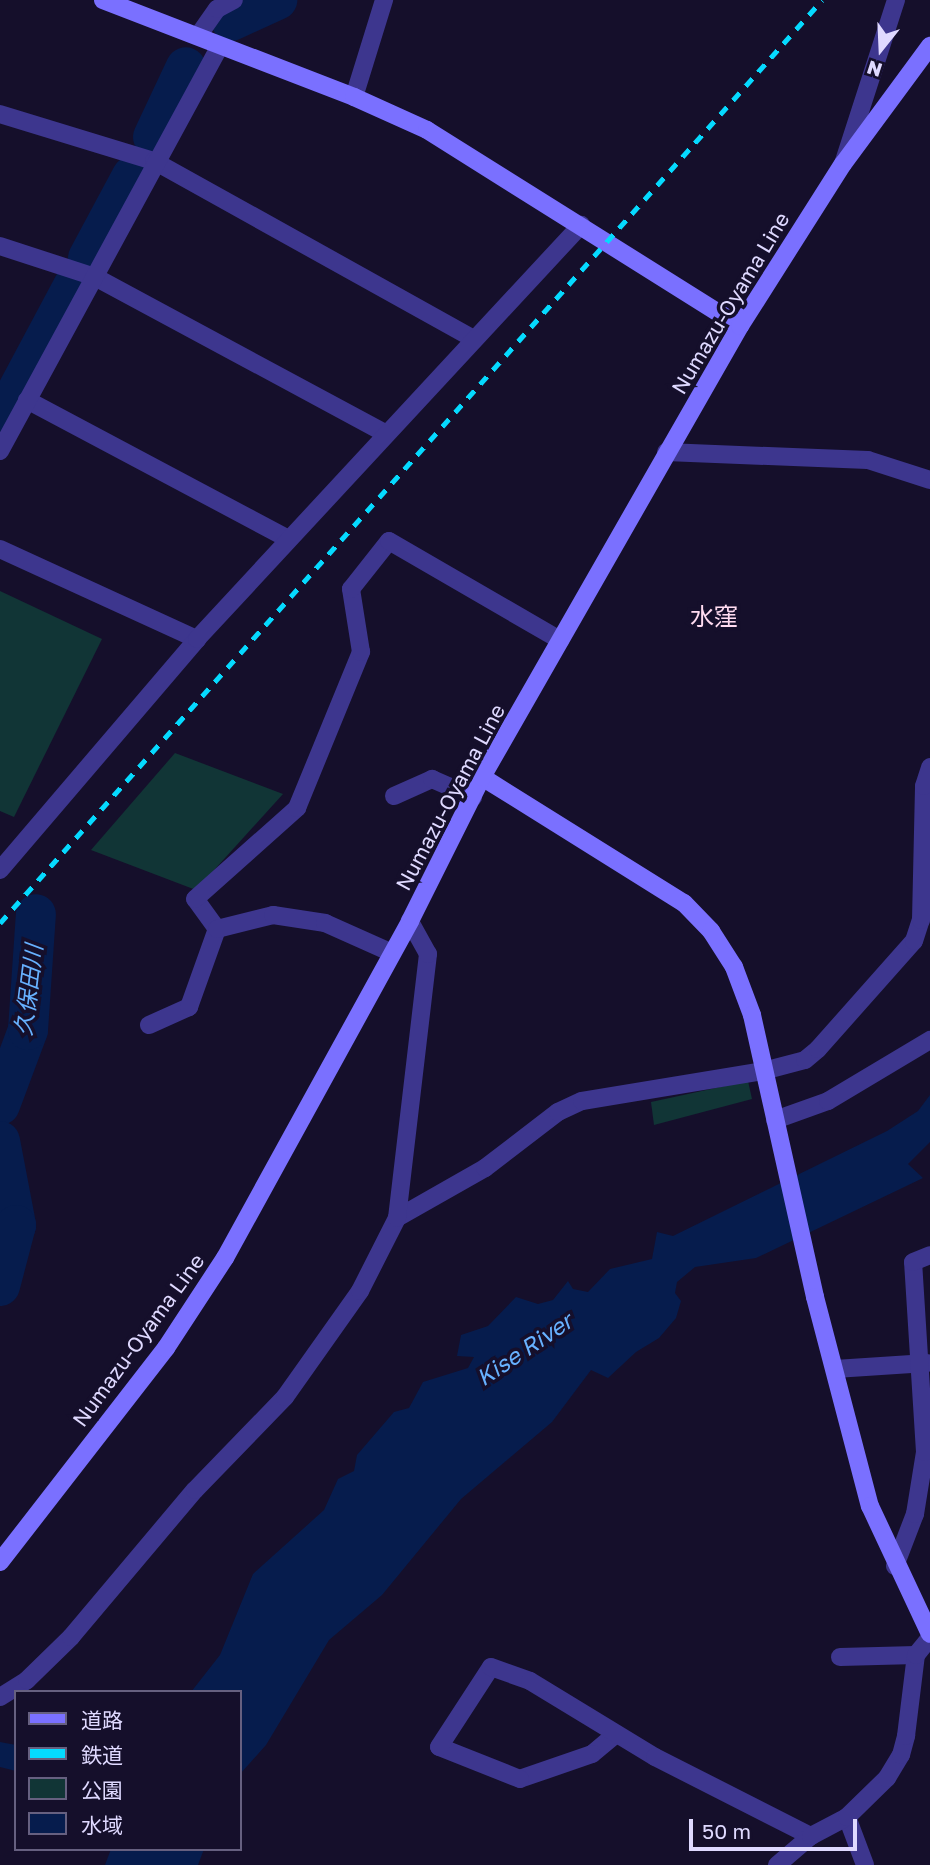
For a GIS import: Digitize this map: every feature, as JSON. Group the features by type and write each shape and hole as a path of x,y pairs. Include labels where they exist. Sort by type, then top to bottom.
{"main road":[{"path":"103,0 354,97 473,156 740,326"},
{"name":"Numazu-Oyama Line","path":"0,1562 166,1348 225,1258 411,921 482,777 666,452 740,326 843,164 930,46"},
{"path":"482,777 645,875 684,904 711,931 734,967 752,1015 815,1297 870,1506 895,1566 930,1636"}],"street":[{"path":"198,36 217,9 234,0"},
{"path":"354,97 384,0"},
{"path":"843,164 896,0"},
{"path":"0,451 154,162 220,46"},
{"path":"0,114 154,162 474,340"},
{"path":"0,870 197,639 384,433 581,225"},
{"path":"0,246 95,277 384,433"},
{"path":"27,400 288,539"},
{"path":"666,452 868,460 930,480"},
{"path":"216,929 195,899 297,808 361,652 351,589 389,541 560,640"},
{"path":"0,549 197,639"},
{"path":"397,1218 485,1168 558,1112 582,1101 763,1071 805,1060 818,1049 914,941 921,920 923,786 930,767"},
{"path":"394,796 432,779 473,797"},
{"path":"216,929 273,915 325,923 392,953"},
{"path":"0,1698 27,1680 71,1637 195,1490 285,1397 360,1291 397,1218 429,954 411,921"},
{"path":"149,1025 189,1007 216,929"},
{"path":"776,1125 828,1101 930,1040"},
{"path":"895,1566 915,1514 925,1452 924,1362 913,1262 930,1255"},
{"path":"835,1369 924,1362"},
{"path":"777,1865 811,1836 847,1817 887,1778 901,1755 916,1655 930,1636"},
{"path":"840,1657 916,1655"},
{"path":"616,1734 592,1754 520,1779 439,1747 491,1667 530,1681 616,1734 811,1836"},
{"path":"847,1817 865,1865"}],"green space":[{"path":"0,591 102,639 14,817 0,811"},
{"path":"175,753 283,794 196,890 91,850"},
{"path":"748,1081 752,1099 654,1125 651,1102"}],"water":[{"name":"Kise River","path":"930,1095 930,1142 908,1164 923,1178 756,1258 695,1267 677,1282 675,1293 681,1301 676,1318 659,1338 636,1352 608,1378 591,1370 552,1422 461,1499 382,1595 329,1640 266,1745 242,1772 242,1690 193,1690 220,1655 253,1574 324,1510 338,1479 354,1471 357,1455 394,1412 409,1408 423,1382 468,1368 474,1357 457,1356 461,1335 488,1326 516,1297 538,1304 553,1300 568,1281 573,1289 588,1292 610,1269 652,1259 657,1232 673,1236 887,1131 918,1111"},
{"path":"0,1742 14,1745 14,1770 0,1767"},
{"path":"110,1851 203,1851 198,1865 105,1865"}],"waterway":[{"path":"231,21 277,0"},
{"name":"久保田川","path":"153,137 186,67"},
{"name":"久保田川","path":"88,258 132,176"},
{"name":"久保田川","path":"0,423 73,286"},
{"name":"久保田川","path":"0,1105 28,1030 36,914"},
{"name":"久保田川","path":"0,1141 16,1225 0,1286"}],"railway":[{"path":"0,923 822,0"}],"district":[{"name":"水窪","path":"714,616"}]}
